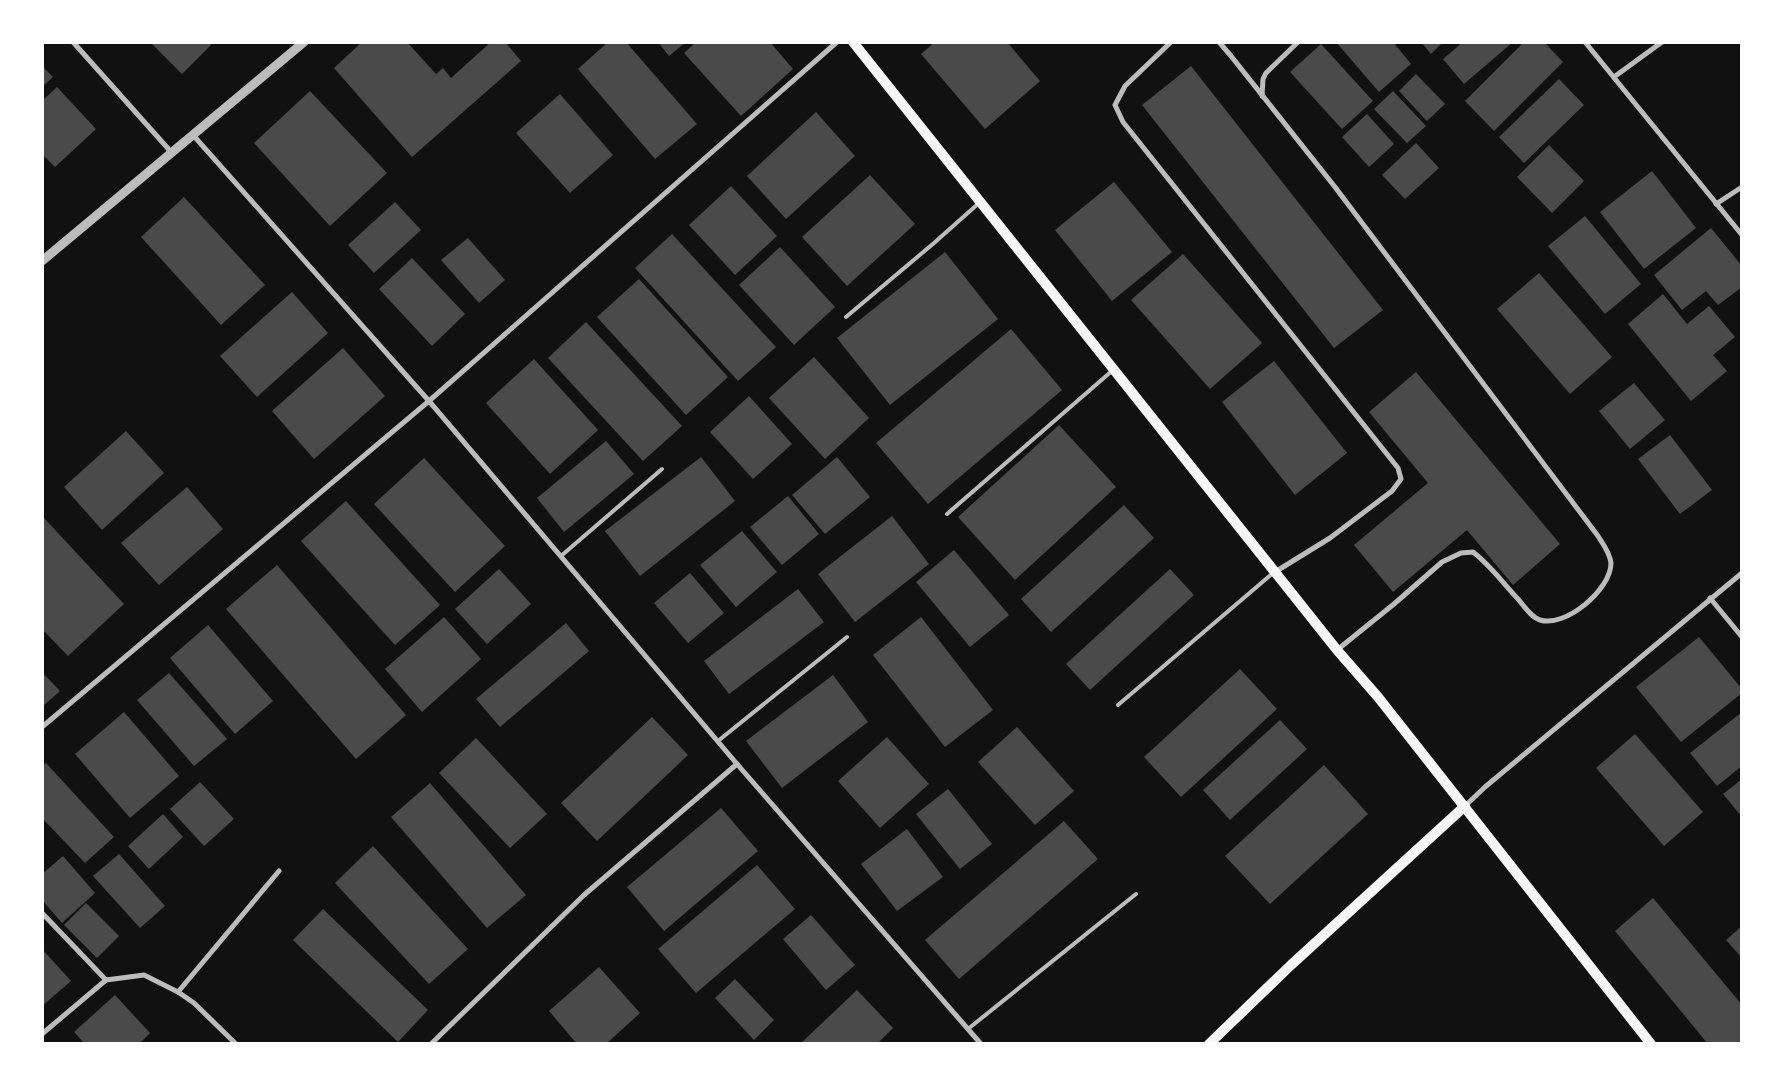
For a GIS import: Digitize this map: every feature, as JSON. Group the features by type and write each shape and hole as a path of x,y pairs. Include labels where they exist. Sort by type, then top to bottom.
{"main road":[{"path":"853,42 1337,650 1378,697 1465,806 1651,1044"},
{"path":"1209,1044 1291,965 1465,806"}],"street":[{"path":"73,42 173,153"},
{"path":"42,260 173,153 304,42"},
{"path":"42,727 429,401 837,42"},
{"path":"1171,42 1125,86 1115,105 1123,122 1398,468 1401,479 1392,490 1330,538 1275,572"},
{"path":"1219,42 1335,187 1598,536 1610,556 1611,565 1607,580 1599,592 1577,610 1553,622 1538,620 1482,559 1473,552 1460,553 1442,562 1337,650"},
{"path":"1262,96 1263,80 1266,73 1298,42"},
{"path":"1585,42 1742,235"},
{"path":"1614,77 1662,42"},
{"path":"193,135 429,401 737,764 980,1044"},
{"path":"1716,204 1742,187"},
{"path":"1465,806 1742,573"},
{"path":"1710,598 1742,637"},
{"path":"432,1044 584,896 737,764"},
{"path":"178,992 279,871"},
{"path":"42,913 106,980"},
{"path":"42,1034 106,980 144,975 178,992 194,1003 236,1044"}],"lane":[{"path":"846,317 980,202"},
{"path":"947,514 1113,370"},
{"path":"561,556 662,469"},
{"path":"1118,705 1275,572"},
{"path":"718,741 847,638"},
{"path":"968,1029 1136,894"}],"building":[{"path":"150,42 209,42 211,45 182,74"},
{"path":"362,42 407,42 436,74 443,68 451,78 491,42 505,42 521,61 412,157 334,68"},
{"path":"608,42 626,42 697,124 655,159 578,69"},
{"path":"658,42 686,42 669,56"},
{"path":"696,42 770,42 793,69 741,116 684,53"},
{"path":"935,42 1007,42 1040,81 985,129 921,54"},
{"path":"1336,42 1393,42 1411,64 1379,92"},
{"path":"1421,42 1443,42 1431,54"},
{"path":"1463,42 1513,42 1464,84 1443,59"},
{"path":"1524,42 1544,42 1563,62 1494,131 1465,101"},
{"path":"1321,44 1373,101 1342,129 1290,72"},
{"path":"42,66 53,77 42,87"},
{"path":"1191,66 1383,310 1334,348 1142,105"},
{"path":"1416,74 1445,104 1427,121 1399,91"},
{"path":"1559,79 1584,105 1524,163 1499,137"},
{"path":"57,87 96,129 55,167 42,154 42,101"},
{"path":"310,91 387,173 330,226 254,143"},
{"path":"1393,91 1426,126 1407,143 1374,109"},
{"path":"560,94 613,155 570,193 516,133"},
{"path":"816,112 855,156 786,219 747,176"},
{"path":"1367,114 1394,144 1369,167 1342,137"},
{"path":"1416,143 1439,168 1405,199 1382,175"},
{"path":"1549,145 1584,181 1552,213 1517,177"},
{"path":"1652,171 1696,228 1644,269 1600,212"},
{"path":"870,175 915,224 847,286 802,237"},
{"path":"1114,182 1172,252 1112,301 1055,230"},
{"path":"731,186 777,236 735,275 689,225"},
{"path":"184,197 265,285 221,325 141,237"},
{"path":"395,202 421,230 374,273 348,245"},
{"path":"1585,216 1641,284 1605,314 1548,246"},
{"path":"1711,228 1742,266 1742,287 1718,305 1706,291 1682,310 1654,275"},
{"path":"672,234 776,347 738,381 635,268"},
{"path":"468,238 505,280 479,303 441,260"},
{"path":"780,247 835,307 794,345 739,285"},
{"path":"945,252 998,319 890,405 837,338"},
{"path":"1183,254 1262,343 1210,389 1131,300"},
{"path":"412,258 465,314 432,346 379,289"},
{"path":"1539,273 1612,357 1570,394 1497,309"},
{"path":"639,279 728,377 686,415 597,317"},
{"path":"292,292 328,333 257,397 220,356"},
{"path":"1663,294 1687,324 1709,306 1735,337 1713,355 1727,371 1691,401 1628,324"},
{"path":"586,322 682,426 643,461 548,358"},
{"path":"1011,329 1062,390 928,504 876,443"},
{"path":"343,348 385,396 314,459 272,411"},
{"path":"814,357 869,418 825,459 769,398"},
{"path":"534,359 598,430 550,474 486,403"},
{"path":"1274,361 1347,453 1295,495 1222,402"},
{"path":"1416,372 1560,544 1513,585 1467,530 1393,592 1354,545 1428,483 1369,412"},
{"path":"1634,383 1665,420 1630,449 1599,411"},
{"path":"749,396 792,444 753,479 710,432"},
{"path":"1059,425 1116,487 1015,580 958,517"},
{"path":"126,431 164,473 102,530 64,487"},
{"path":"1670,435 1712,490 1680,514 1638,459"},
{"path":"606,441 634,474 564,532 537,498"},
{"path":"701,457 735,501 640,576 605,531"},
{"path":"837,457 870,497 825,534 792,495"},
{"path":"424,458 505,546 455,592 374,504"},
{"path":"187,487 223,529 159,585 121,543"},
{"path":"788,496 819,534 782,565 750,527"},
{"path":"346,501 440,605 395,645 301,541"},
{"path":"1124,505 1154,538 1051,632 1021,599"},
{"path":"892,516 929,564 855,622 818,574"},
{"path":"44,518 124,604 68,656 42,629"},
{"path":"742,531 777,572 736,607 700,565"},
{"path":"954,550 1009,615 970,647 916,582"},
{"path":"277,565 406,715 356,759 226,609"},
{"path":"499,569 531,604 487,644 455,609"},
{"path":"1170,569 1194,595 1090,690 1066,664"},
{"path":"690,573 724,613 688,643 654,603"},
{"path":"798,589 824,622 729,694 704,661"},
{"path":"444,617 481,659 422,712 385,669"},
{"path":"921,617 993,710 945,747 873,655"},
{"path":"566,623 589,651 500,727 476,699"},
{"path":"208,625 273,701 235,734 170,658"},
{"path":"1699,637 1742,689 1742,693 1681,742 1636,687"},
{"path":"1240,669 1277,709 1181,797 1144,757"},
{"path":"42,672 60,691 42,707"},
{"path":"169,673 227,739 194,766 137,700"},
{"path":"833,675 868,722 782,788 746,741"},
{"path":"124,712 179,776 130,818 75,754"},
{"path":"1742,712 1742,766 1717,786 1690,753"},
{"path":"652,717 688,755 597,841 561,803"},
{"path":"1280,720 1307,749 1230,820 1203,790"},
{"path":"1017,727 1074,791 1035,825 978,762"},
{"path":"1635,734 1703,812 1664,846 1596,768"},
{"path":"887,737 929,784 880,828 838,781"},
{"path":"476,738 547,814 510,848 439,773"},
{"path":"46,763 114,837 85,863 42,818 42,766"},
{"path":"1324,765 1368,814 1270,904 1225,856"},
{"path":"1742,779 1742,817 1723,794"},
{"path":"200,782 234,819 204,846 170,809"},
{"path":"430,783 526,895 487,928 391,817"},
{"path":"948,789 992,844 960,869 916,814"},
{"path":"721,808 758,851 664,931 627,887"},
{"path":"163,814 183,837 149,869 128,846"},
{"path":"1064,821 1098,859 959,979 925,940"},
{"path":"907,829 943,877 897,911 861,864"},
{"path":"373,846 468,949 429,984 335,883"},
{"path":"119,854 165,906 140,928 93,876"},
{"path":"63,856 95,893 62,923 42,900 42,874"},
{"path":"757,865 795,909 696,993 658,949"},
{"path":"1653,898 1742,1005 1742,1044 1708,1044 1615,931"},
{"path":"86,903 119,936 97,958 64,925"},
{"path":"323,909 428,1010 398,1042 293,940"},
{"path":"811,915 855,965 826,990 783,939"},
{"path":"1742,926 1742,958 1726,940"},
{"path":"42,949 71,981 42,1006"},
{"path":"599,967 640,1013 606,1044 577,1044 549,1011"},
{"path":"735,979 774,1020 754,1040 715,998"},
{"path":"857,990 893,1028 877,1044 800,1044"},
{"path":"115,995 150,1033 139,1044 85,1044 74,1032"}]}
